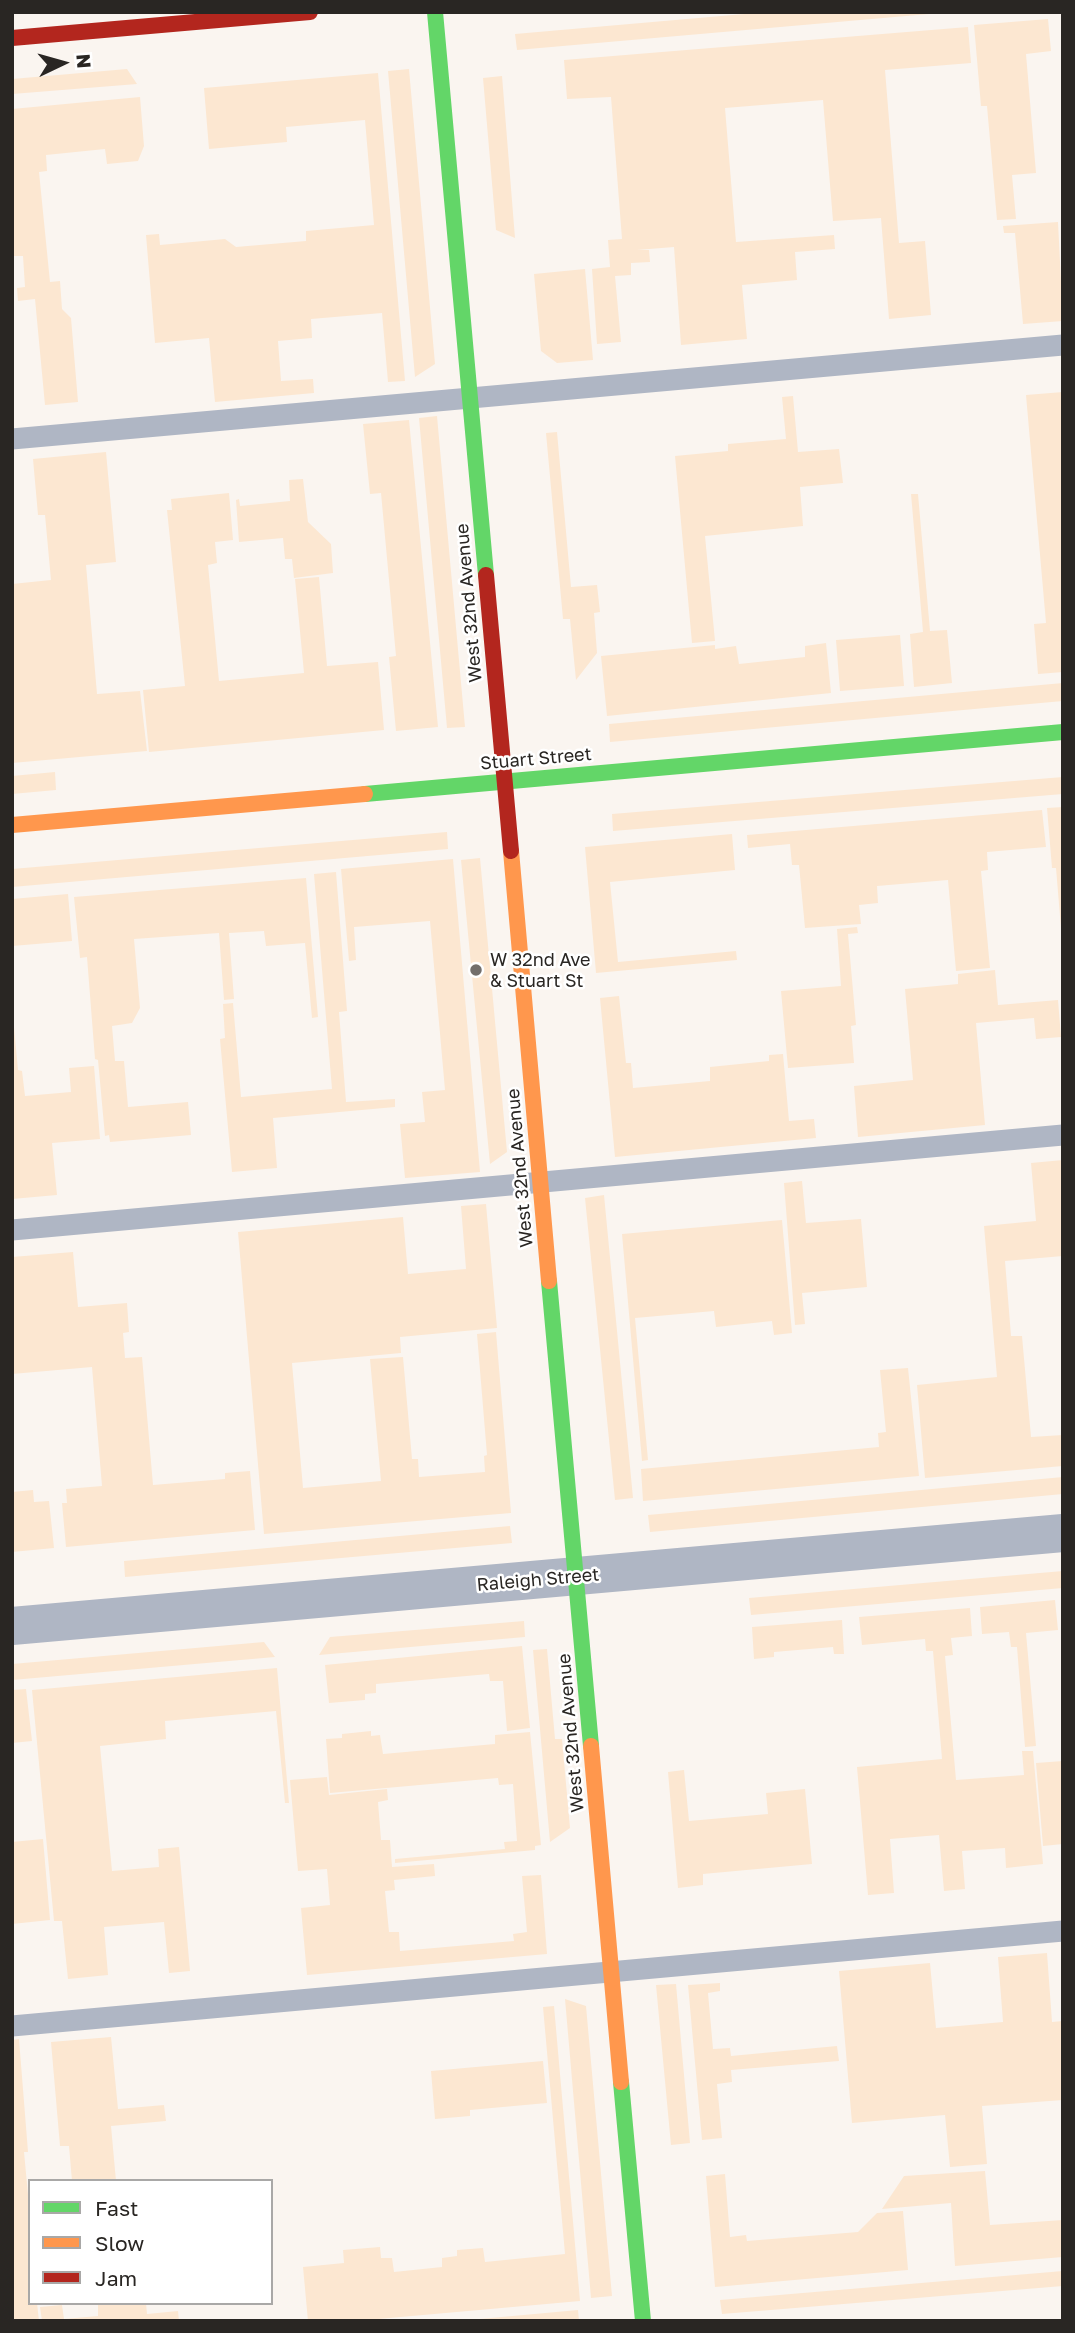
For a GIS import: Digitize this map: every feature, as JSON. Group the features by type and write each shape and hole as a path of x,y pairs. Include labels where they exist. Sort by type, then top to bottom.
{"street":[{"path":"12,38 310,12"},
{"name":"West 32nd Avenue","path":"435,12 643,2321"},
{"name":"Stuart Street","path":"12,825 1063,732"},
{"name":"Raleigh Street","path":"12,1626 1063,1533"}],"lane":[{"path":"37,12 39,35"},
{"path":"12,439 1063,345"},
{"path":"12,1230 1063,1135"},
{"path":"12,2026 1063,1931"}],"shaded area":[{"path":"767,12 952,12 517,50 515,34"},
{"path":"1048,19 1051,51 1026,54 1036,173 1012,175 1016,219 997,220 987,106 981,106 974,25"},
{"path":"968,27 971,63 885,70 899,243 925,241 931,315 889,319 881,218 833,221 823,100 725,108 736,242 834,235 835,249 795,252 797,280 742,285 747,339 681,345 674,247 637,250 649,250 650,262 631,263 631,275 615,276 621,342 597,344 592,269 610,267 608,240 622,239 611,97 567,99 564,60"},
{"path":"127,69 137,84 12,94 12,79"},
{"path":"409,69 435,364 415,377 388,71"},
{"path":"378,73 405,381 388,382 382,313 311,319 312,338 278,341 281,381 313,379 314,393 215,402 209,338 155,343 146,235 159,234 160,245 225,239 236,247 306,241 306,231 374,225 365,120 286,127 287,142 209,149 204,88"},
{"path":"502,76 515,238 496,230 483,78"},
{"path":"140,97 144,146 138,161 107,164 105,149 46,155 47,171 39,172 50,282 60,281 62,309 71,318 78,402 45,405 35,299 18,301 17,288 25,287 23,256 14,256 12,236 12,109"},
{"path":"1058,222 1063,321 1023,324 1015,233 1004,233 1003,226"},
{"path":"585,269 593,360 557,363 541,351 534,274"},
{"path":"1063,392 1063,672 1038,674 1034,624 1046,623 1026,395"},
{"path":"793,396 798,452 839,449 843,483 800,487 803,526 705,536 715,641 692,643 675,456 728,451 728,444 786,439 782,397"},
{"path":"437,416 465,727 447,728 419,418"},
{"path":"409,420 438,727 396,731 389,657 396,656 381,493 370,494 363,424"},
{"path":"557,432 571,587 597,585 600,612 594,613 597,653 576,680 570,619 563,619 546,433"},
{"path":"106,452 116,562 86,565 97,694 140,691 147,751 12,763 12,584 51,580 45,515 38,515 33,459"},
{"path":"303,479 308,522 331,544 333,573 294,578 292,559 285,559 283,538 239,542 236,500 239,499 240,506 290,501 289,480"},
{"path":"229,493 233,540 215,542 217,563 208,565 219,681 304,673 295,579 319,577 327,666 378,662 384,730 149,752 143,690 185,686 167,510 172,510 171,499"},
{"path":"911,494 918,494 930,631 947,630 952,683 914,687 910,634 923,632"},
{"path":"900,635 904,686 840,691 836,640"},
{"path":"826,643 831,693 607,716 601,656 715,645 715,649 736,646 739,664 805,657 805,646"},
{"path":"1063,683 1063,701 610,742 609,724"},
{"path":"55,772 56,790 12,794 12,776"},
{"path":"1063,777 1063,794 613,831 612,814"},
{"path":"1063,807 1063,952 1056,868 1052,868 1047,808"},
{"path":"1042,810 1046,847 987,852 988,870 981,871 990,968 956,971 948,880 877,886 878,903 859,905 861,924 805,928 799,865 792,865 790,844 748,848 747,835"},
{"path":"447,832 448,849 12,887 12,869"},
{"path":"732,834 735,870 610,882 618,962 736,951 737,960 596,973 585,847"},
{"path":"480,858 507,1152 490,1164 461,860"},
{"path":"453,859 480,1172 405,1178 400,1124 425,1122 422,1092 445,1090 430,921 354,927 356,960 349,961 341,869"},
{"path":"336,872 347,1011 339,1012 346,1102 395,1099 395,1107 273,1118 277,1168 232,1172 220,1039 225,1038 223,1004 233,1003 241,1097 332,1089 314,874"},
{"path":"306,878 318,1017 312,1018 305,943 266,946 264,931 229,933 234,999 224,1000 219,933 134,939 140,1008 132,1023 112,1026 115,1061 124,1061 128,1107 188,1102 191,1135 110,1142 109,1135 105,1136 98,1060 95,1059 87,957 80,958 74,897"},
{"path":"68,894 72,941 12,946 12,899"},
{"path":"857,927 858,933 848,934 856,1025 851,1026 854,1063 788,1068 781,991 841,986 837,929"},
{"path":"995,970 998,1005 1058,1000 1061,1037 1036,1039 1034,1018 976,1023 985,1125 858,1137 854,1086 913,1080 905,989 958,984 958,974"},
{"path":"619,996 626,1063 631,1063 633,1088 710,1081 710,1067 769,1061 769,1055 783,1054 789,1121 814,1119 816,1138 615,1157 600,998"},
{"path":"12,1006 18,1070 22,1071 25,1096 71,1092 69,1068 94,1066 100,1139 52,1143 57,1195 12,1199"},
{"path":"1063,1160 1063,1256 1005,1261 1011,1336 1022,1336 1031,1437 1063,1435 1063,1466 925,1478 917,1385 997,1377 984,1226 1036,1221 1031,1163"},
{"path":"802,1181 806,1223 861,1219 867,1287 802,1293 805,1324 795,1325 784,1183"},
{"path":"604,1195 633,1498 615,1500 585,1198"},
{"path":"486,1204 497,1328 400,1337 401,1353 292,1363 303,1488 381,1481 370,1359 403,1357 412,1459 418,1459 419,1477 485,1472 484,1456 487,1455 477,1334 496,1332 511,1513 264,1534 238,1232 403,1217 408,1274 466,1269 461,1206"},
{"path":"782,1220 792,1333 774,1335 772,1321 716,1327 714,1311 635,1318 648,1460 642,1461 622,1234"},
{"path":"73,1252 78,1307 127,1303 129,1332 123,1333 125,1358 142,1357 153,1485 225,1479 225,1473 250,1471 255,1530 66,1547 62,1503 67,1503 66,1489 102,1486 92,1367 12,1374 12,1257"},
{"path":"908,1368 919,1476 643,1501 641,1469 879,1447 878,1433 886,1432 880,1370"},
{"path":"1063,1477 1063,1494 650,1532 648,1515"},
{"path":"33,1490 34,1502 49,1501 54,1548 12,1552 12,1492"},
{"path":"510,1526 512,1543 125,1577 124,1561"},
{"path":"1063,1571 1063,1588 751,1615 749,1598"},
{"path":"1055,1600 1058,1630 1026,1633 1036,1746 1025,1747 1017,1647 1011,1647 1009,1632 982,1634 980,1607"},
{"path":"970,1608 972,1636 951,1638 953,1655 945,1656 956,1780 1024,1775 1022,1751 1033,1751 1043,1864 1006,1868 1005,1848 962,1851 965,1889 944,1891 939,1835 890,1839 894,1893 868,1895 857,1767 942,1759 933,1651 926,1651 925,1639 862,1645 859,1617"},
{"path":"842,1620 844,1654 834,1654 833,1647 774,1652 774,1657 754,1659 752,1627"},
{"path":"524,1621 525,1637 319,1655 330,1637"},
{"path":"264,1642 275,1657 12,1680 12,1664"},
{"path":"522,1646 530,1728 507,1731 503,1681 490,1681 489,1674 376,1684 376,1693 365,1694 365,1700 329,1703 325,1665"},
{"path":"547,1649 555,1739 562,1739 570,1828 550,1842 533,1650"},
{"path":"277,1668 289,1803 285,1803 276,1711 165,1721 166,1739 100,1746 112,1871 159,1867 158,1849 179,1847 190,1971 169,1973 164,1922 104,1927 108,1975 68,1979 62,1921 54,1921 32,1690"},
{"path":"26,1689 32,1741 12,1743 12,1690"},
{"path":"371,1731 371,1736 380,1735 383,1754 495,1744 495,1735 530,1732 541,1845 535,1846 535,1850 395,1863 395,1859 505,1849 504,1842 517,1841 513,1784 499,1785 498,1778 330,1793 326,1739 342,1738 342,1734"},
{"path":"1063,1761 1063,1844 1043,1846 1036,1763"},
{"path":"684,1770 689,1821 768,1814 766,1793 805,1789 812,1864 703,1874 703,1885 678,1888 668,1772"},
{"path":"327,1777 329,1795 387,1789 388,1800 378,1802 381,1840 390,1840 392,1867 434,1864 435,1876 394,1880 395,1890 385,1891 389,1932 399,1932 400,1951 514,1941 513,1934 527,1932 522,1876 541,1875 547,1954 307,1975 301,1908 330,1905 327,1869 298,1871 290,1780"},
{"path":"43,1839 50,1920 12,1924 12,1842"},
{"path":"1047,1953 1052,2022 1063,2021 1063,2100 982,2106 987,2164 950,2167 945,2115 852,2123 839,1971 930,1963 936,2028 1003,2022 998,1957"},
{"path":"720,1983 720,1991 708,1993 713,2049 730,2048 731,2056 837,2046 839,2061 731,2070 732,2082 717,2084 722,2138 702,2140 688,1985"},
{"path":"676,1984 690,2143 671,2145 656,1985"},
{"path":"565,1999 586,2006 612,2296 591,2298"},
{"path":"554,2006 580,2301 356,2321 308,2321 303,2267 344,2263 343,2250 380,2247 381,2258 392,2258 394,2272 442,2267 442,2258 457,2256 457,2250 483,2248 485,2262 565,2254 543,2007"},
{"path":"111,2037 118,2109 164,2105 166,2121 111,2126 116,2179 72,2179 69,2146 60,2146 51,2042"},
{"path":"19,2039 28,2152 24,2152 28,2195 28,2305 37,2305 39,2321 12,2321 12,2040"},
{"path":"543,2061 547,2103 470,2110 470,2116 435,2119 431,2071"},
{"path":"985,2171 990,2225 1063,2220 1063,2257 955,2266 951,2203 882,2209 904,2176"},
{"path":"725,2174 730,2237 746,2235 747,2241 858,2232 877,2213 903,2211 908,2270 715,2287 706,2176"},
{"path":"1063,2271 1063,2286 722,2314 720,2300"},
{"path":"62,2305 64,2319 98,2316 98,2305 146,2305 147,2314 178,2311 179,2321 42,2321 40,2307"},
{"path":"578,2310 579,2321 458,2321"}],"traffic: fast":[{"path":"435,12 486,575"},
{"path":"365,794 1063,732"},
{"path":"549,1281 591,1746"},
{"path":"621,2082 643,2321"}],"traffic: slow":[{"path":"12,825 365,794"},
{"path":"511,851 549,1281"},
{"path":"591,1746 621,2082"}],"traffic: jam":[{"path":"12,38 310,12"},
{"path":"486,575 511,851"}],"place":[{"name":"W 32nd Ave & Stuart St","path":"476,970"}]}
